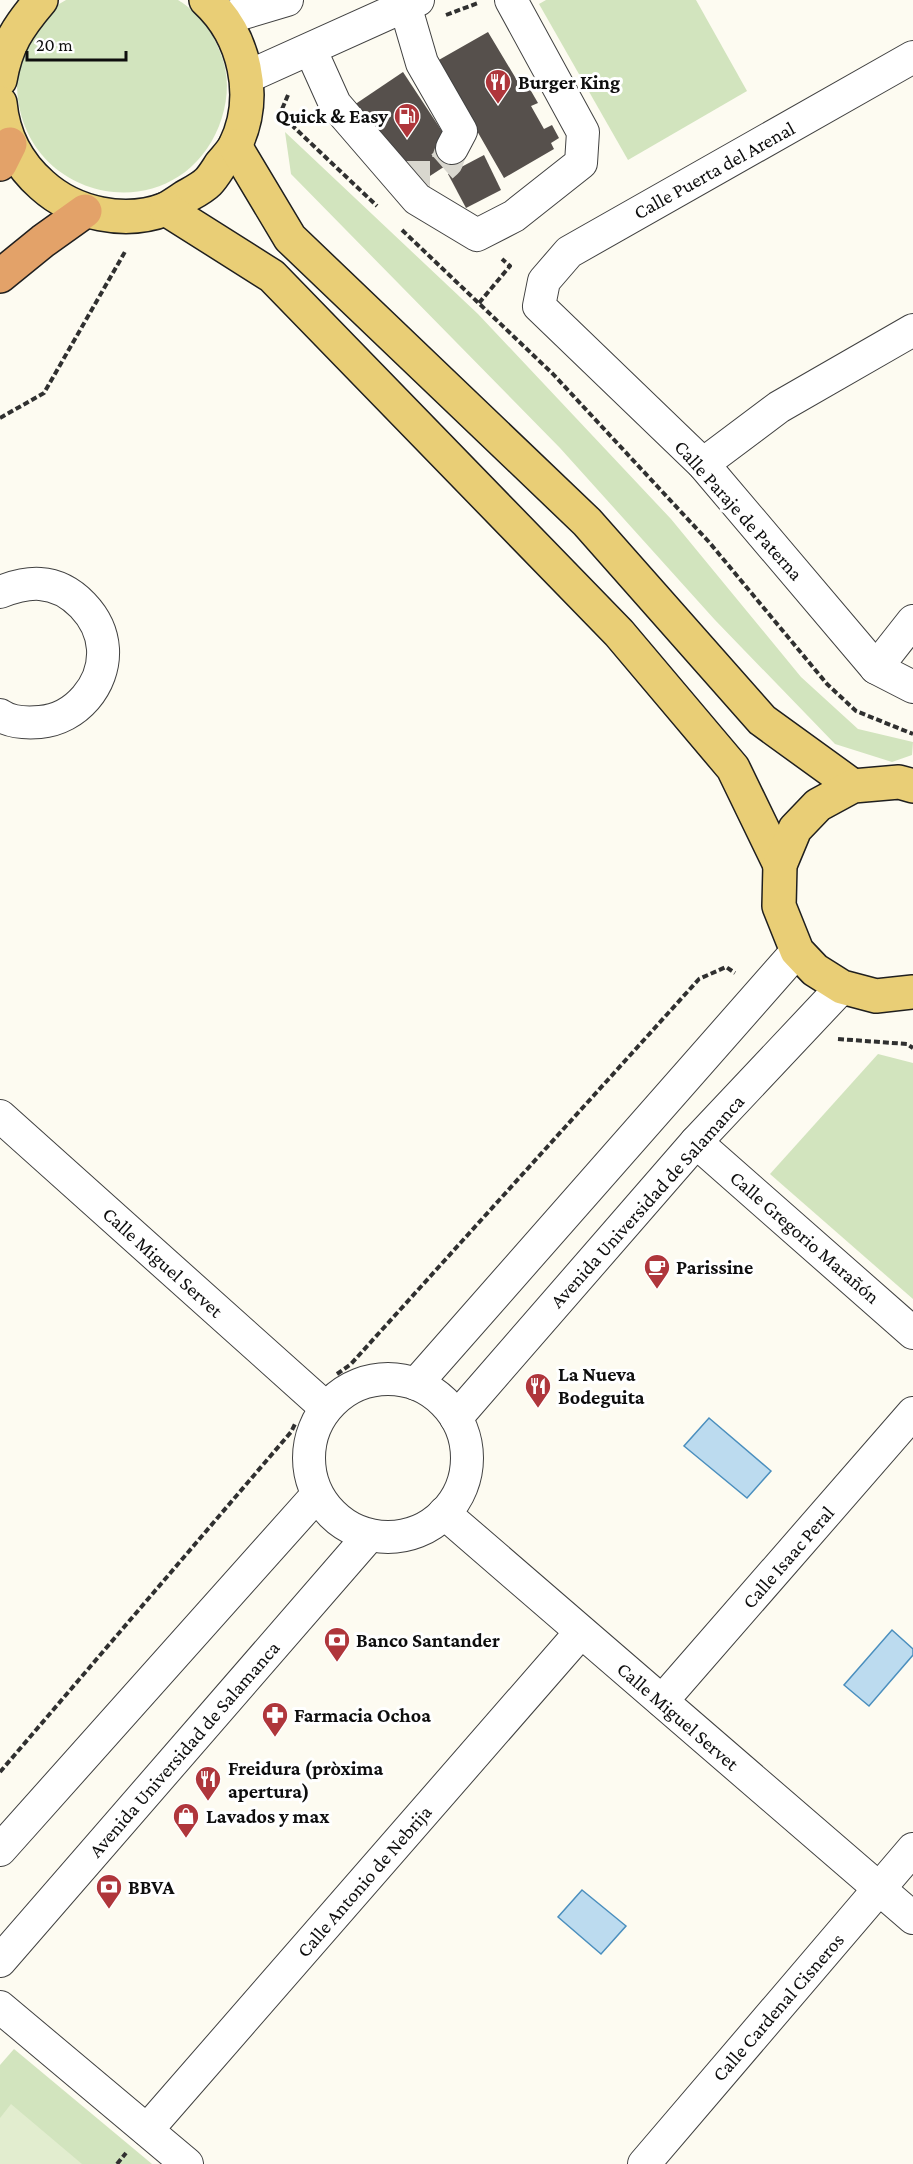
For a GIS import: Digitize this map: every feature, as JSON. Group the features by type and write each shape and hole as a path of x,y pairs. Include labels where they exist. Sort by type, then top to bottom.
{"highway":[{"path":"0,276 85,211"}],"main road":[{"path":"1,63 19,25 41,0"},
{"path":"0,103 5,154 54,196 85,211 115,216 156,211 206,184 235,146 246,112 247,77 239,46 215,9"},
{"path":"235,146 290,238 587,522 762,720 853,786"},
{"path":"156,211 272,276 619,633 733,768 780,865"},
{"path":"913,786 899,782 853,786 818,805 795,829 780,865 779,906 798,951 815,970 842,987 876,996 913,992"}],"street":[{"path":"215,9 287,0"},
{"path":"317,64 334,104 417,199 477,235 514,216 581,163 583,132 511,0"},
{"path":"247,77 411,3 422,63 461,131 452,147"},
{"name":"Calle Puerta del Arenal","path":"539,306 544,281 569,252 913,57"},
{"name":"Calle Paraje de Paterna","path":"539,306 703,464 876,668 913,687"},
{"path":"703,464 779,407 913,330"},
{"path":"0,592 18,585 42,584 64,591 84,605 97,626 103,649 100,672 90,694 73,711 51,721 27,723 0,715"},
{"path":"876,668 913,621"},
{"path":"416,1384 798,951"},
{"name":"Avenida Universidad de Salamanca","path":"456,1418 696,1142 842,987"},
{"name":"Calle Miguel Servet","path":"0,1116 319,1401"},
{"name":"Calle Gregorio Marañón","path":"696,1142 913,1333"},
{"path":"391,1379 416,1384 438,1397 456,1418 466,1444 466,1472 459,1494 444,1513 417,1532 389,1537 368,1537 334,1516 317,1495 309,1464 319,1401 367,1382 391,1379"},
{"name":"Calle Isaac Peral","path":"662,1701 913,1413"},
{"path":"0,1850 317,1495"},
{"name":"Calle Miguel Servet","path":"444,1513 913,1918"},
{"name":"Avenida Universidad de Salamanca","path":"0,1961 368,1537"},
{"name":"Calle Antonio de Nebrija","path":"147,2130 581,1632"},
{"name":"Calle Cardenal Cisneros","path":"644,2164 913,1849"},
{"path":"0,2007 187,2164"}],"path":[{"path":"293,89 280,114 383,213"},
{"path":"0,418 44,393 156,211"},
{"path":"401,229 553,374 709,542 827,684 856,711 913,734"},
{"path":"479,303 510,266 498,256"},
{"path":"0,1772 291,1432 699,979 726,966 761,993"},
{"path":"803,1029 836,1038 907,1044 913,1048"}],"green space":[{"path":"66,0 178,0 194,12 216,42 226,77 227,93 222,118 198,160 170,182 137,192 103,190 71,179 44,158 25,127 17,87 20,63 31,38 46,15"},
{"path":"546,0 696,0 747,91 628,160 539,4"},
{"path":"285,132 478,314 671,519 801,677 858,729 913,742 912,755 892,762 835,744 715,620 560,448 291,174"},
{"path":"878,1054 913,1063 913,1299 770,1174"},
{"path":"14,2049 152,2164 0,2164 0,2065"},
{"path":"11,2104 82,2164 0,2164 0,2118"}],"water":[{"path":"709,1418 771,1471 747,1498 684,1446"},
{"path":"892,1630 913,1649 913,1655 869,1706 844,1685"},
{"path":"582,1890 626,1926 601,1954 558,1917"}],"building":[{"name":"Burger King","path":"488,32 521,87 527,84 538,103 531,106 544,129 552,125 559,138 551,143 554,149 504,178 437,61"},
{"path":"403,72 459,157 410,189 354,105"},
{"path":"484,155 501,190 466,208 448,174"}],"tunnel":[{"path":"398,177 430,177 447,162 452,148"}],"place":[{"name":"Burger King","path":"498,105"},
{"name":"Quick & Easy","path":"407,139"},
{"name":"Parissine","path":"657,1290"},
{"name":"La Nueva Bodeguita","path":"538,1409"},
{"name":"Banco Santander","path":"337,1663"},
{"name":"Farmacia Ochoa","path":"275,1738"},
{"name":"Freidura (pròxima apertura)","path":"208,1802"},
{"name":"Lavados y max","path":"186,1839"},
{"name":"BBVA","path":"109,1910"}]}
